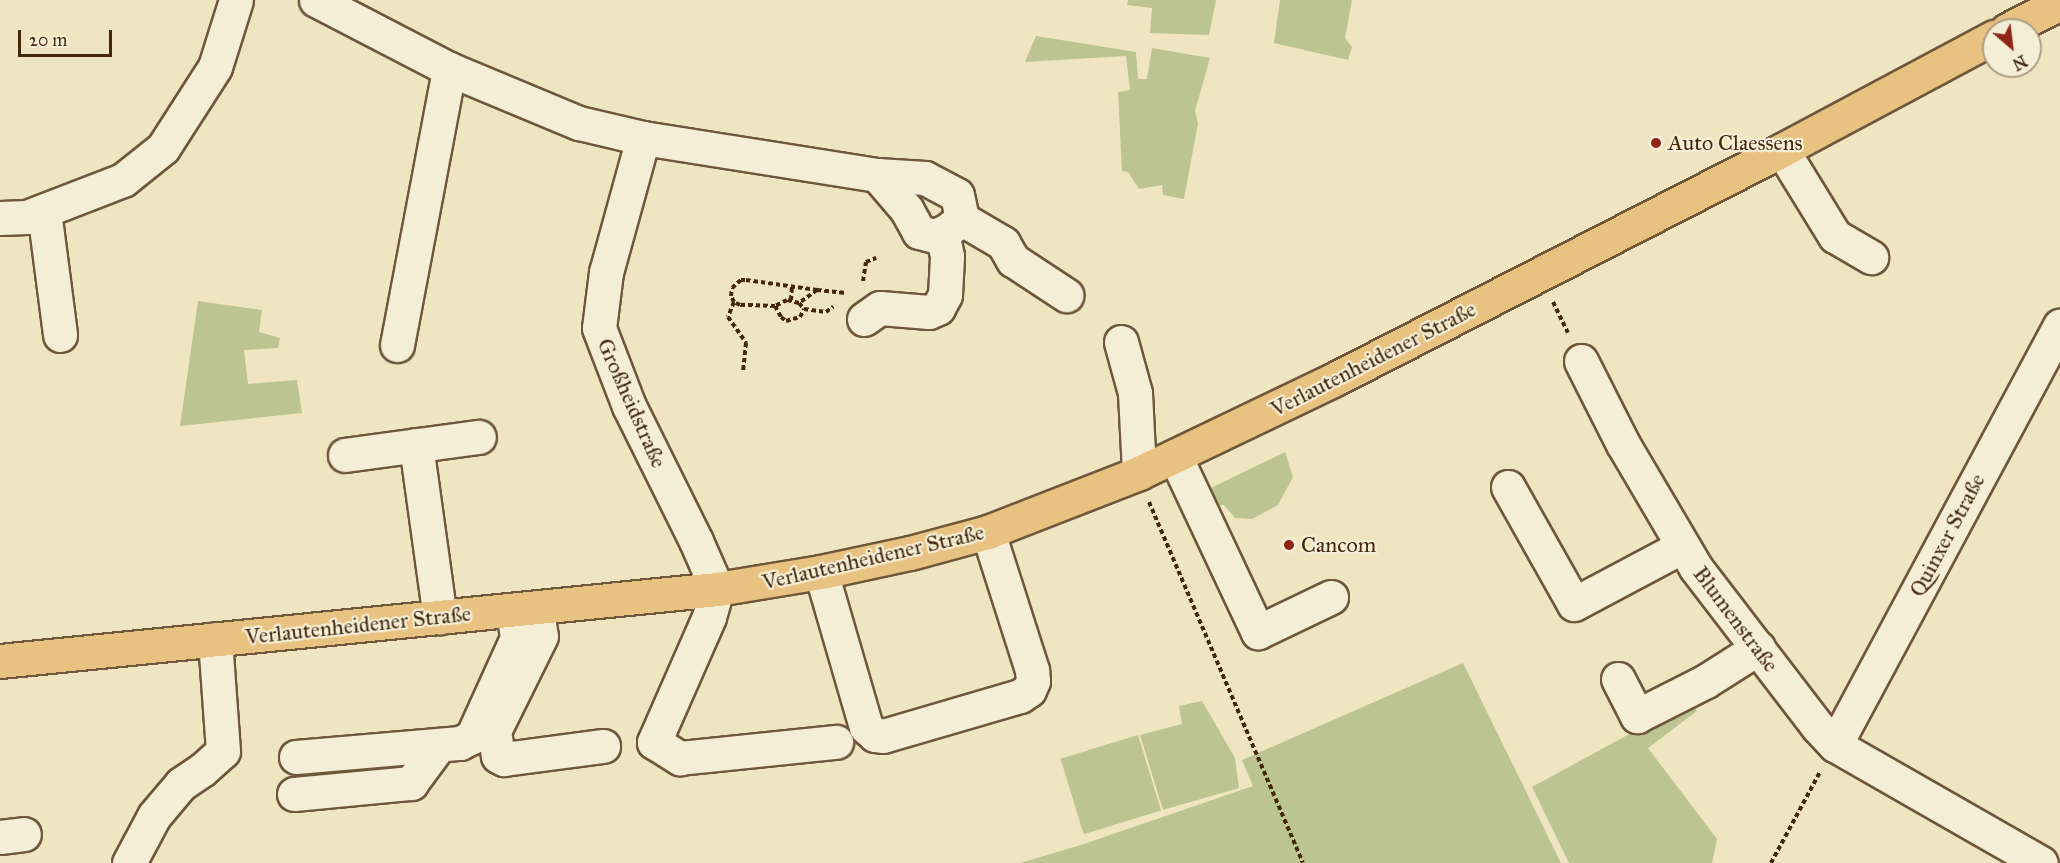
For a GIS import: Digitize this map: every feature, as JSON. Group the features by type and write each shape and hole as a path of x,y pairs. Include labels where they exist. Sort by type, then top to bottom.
{"main road":[{"path":"2031,18 2060,3"},
{"name":"Verlautenheidener Straße","path":"0,661 717,589 821,572 910,553 988,532 1138,473 1181,470 1333,380 1782,150 1982,43"}],"street":[{"path":"0,218 27,217 123,180 163,148 215,67 236,0"},
{"path":"316,0 449,69 579,123 644,138 878,175 925,178 957,195 947,256 945,295 938,308 929,312 857,306"},
{"path":"397,345 449,69"},
{"name":"Großheidstraße","path":"644,138 606,272 599,328 629,406 696,541 717,589"},
{"path":"1782,150 1835,236 1871,257"},
{"path":"878,175 907,210 919,232 938,237 952,226"},
{"path":"44,211 60,335"},
{"path":"952,226 1003,243 1013,261 1066,295"},
{"name":"Quinxer Straße","path":"1835,746 2060,325"},
{"path":"1121,342 1135,393 1138,473"},
{"name":"Blumenstraße","path":"1581,360 1623,444 1696,568 1835,746 2041,863"},
{"path":"345,455 479,437"},
{"path":"416,446 440,617"},
{"path":"1181,470 1258,632 1330,597"},
{"path":"1508,487 1574,604 1683,546"},
{"path":"821,572 866,727 875,735 883,736 1020,696 1029,690 1033,681 1032,670 988,532"},
{"path":"717,589 709,617 654,742 680,758 836,742"},
{"path":"296,757 460,743 472,737 517,638 525,610"},
{"path":"525,610 541,636 494,731 498,756 504,759 603,746"},
{"path":"129,863 154,816 181,784 223,752 214,639"},
{"path":"1618,679 1637,716 1706,681 1758,648"},
{"path":"294,794 411,783 439,745"}],"path":[{"path":"1539,275 1581,360"},
{"path":"743,373 746,343 728,317 734,302 732,288 741,280 817,290 857,306"},
{"path":"791,300 792,286"},
{"path":"734,302 740,305 775,306 782,301 791,300 800,303 817,290"},
{"path":"775,306 786,321 800,317 804,309"},
{"path":"1139,508 1150,504 1181,470"},
{"path":"1138,473 1303,863"},
{"path":"1771,863 1835,746"}],"green space":[{"path":"1128,0 1216,0 1209,35 1150,33 1152,8 1127,5"},
{"path":"1280,0 1352,0 1345,38 1352,47 1348,60 1274,43"},
{"path":"1036,36 1136,52 1138,79 1147,79 1152,48 1210,58 1195,111 1198,123 1184,199 1163,195 1162,185 1139,189 1128,172 1122,171 1118,92 1130,90 1126,56 1025,62"},
{"path":"198,301 262,310 259,332 280,338 278,348 244,350 248,384 297,380 302,413 180,426"},
{"path":"1285,452 1293,477 1278,505 1252,519 1235,518 1224,505 1211,505 1207,498 1209,489"},
{"path":"1463,663 1561,863 1020,863 1084,844 1253,786 1242,760"},
{"path":"1202,701 1235,758 1239,788 1163,810 1140,735 1182,724 1179,706"},
{"path":"1690,701 1697,711 1648,748 1717,839 1712,863 1569,863 1532,787"},
{"path":"1138,735 1161,811 1084,834 1061,759"}],"place":[{"name":"Auto Claessens","path":"1656,143"},
{"name":"Cancom","path":"1289,545"}]}
